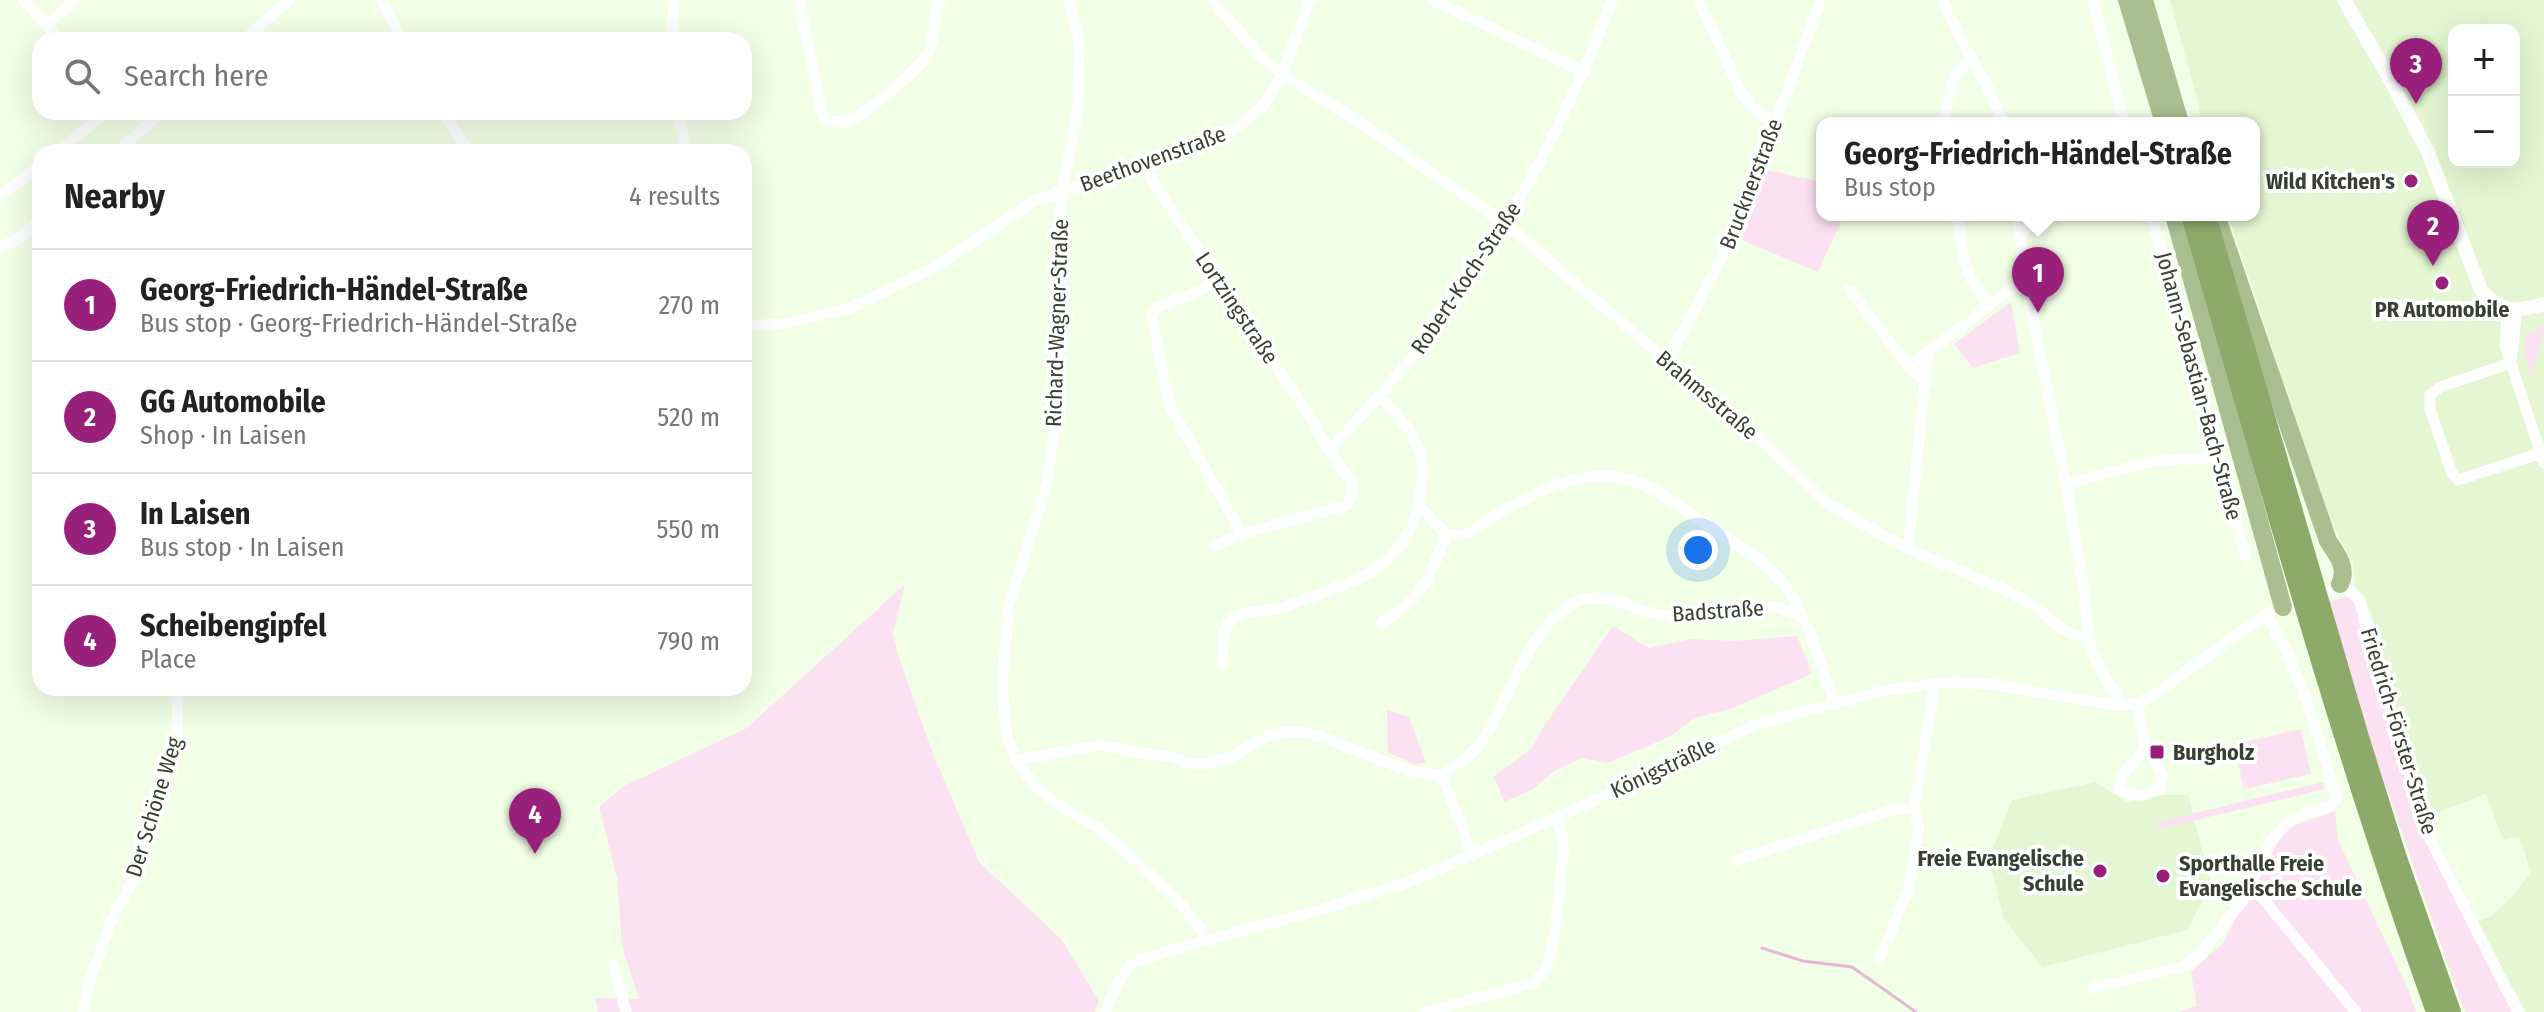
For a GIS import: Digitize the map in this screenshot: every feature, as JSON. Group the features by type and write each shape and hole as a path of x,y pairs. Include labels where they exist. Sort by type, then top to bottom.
{"highway":[{"path":"2192,221 2334,714 2393,896 2448,1010"},
{"path":"2209,221 2360,737 2448,1010"}],"main road":[{"path":"2127,0 2162,117"},
{"path":"2144,0 2178,117"},
{"path":"2176,221 2287,606"},
{"path":"2218,221 2328,541 2343,566 2344,576 2336,588"}],"street":[{"path":"24,0 53,32"},
{"path":"47,25 75,0"},
{"path":"253,32 289,0"},
{"path":"381,0 398,32"},
{"path":"672,32 674,0"},
{"path":"799,0 822,113 826,120 842,123 872,107 927,56 940,0"},
{"name":"Richard-Wagner-Straße","path":"1069,0 1079,41 1078,108 1062,191 1056,288 1059,402 1047,483 1009,605 1002,684 1007,738 1016,760 1036,787 1060,806 1098,828 1176,899 1206,940"},
{"name":"Brahmsstraße","path":"1212,0 1267,64 1368,128 1507,225 1739,418 1828,504 1908,549 2008,591 2040,610 2061,629 2089,641"},
{"name":"Beethovenstraße","path":"1062,191 1145,166 1235,129 1263,105 1282,75 1310,0"},
{"path":"1432,0 1585,72"},
{"name":"Robert-Koch-Straße","path":"1331,449 1432,333 1507,225 1585,72 1612,0"},
{"path":"1698,0 1750,106 1774,123"},
{"name":"Brucknerstraße","path":"1667,361 1732,239 1821,0"},
{"path":"1943,0 2001,117"},
{"path":"2093,0 2122,117"},
{"path":"2344,0 2428,152 2481,290 2494,304 2512,309 2544,304"},
{"path":"1945,117 1955,74 1972,59"},
{"path":"68,144 96,120"},
{"path":"126,144 153,120"},
{"path":"448,120 464,144"},
{"path":"679,120 685,144"},
{"name":"Lortzingstraße","path":"1145,166 1166,203 1222,282 1352,485 1352,497 1347,505 1242,534"},
{"path":"0,196 32,172"},
{"path":"752,326 783,324 850,308 928,271 1033,202 1062,191"},
{"path":"1958,221 1970,277 1989,306"},
{"path":"2019,221 2026,283 2082,579 2089,641 2120,706"},
{"path":"2021,234 2036,221"},
{"name":"Johann-Sebastian-Bach-Straße","path":"2153,221 2246,557"},
{"path":"0,247 17,240 32,227"},
{"path":"1214,546 1242,534 1172,410 1152,317 1154,310 1162,305 1222,282"},
{"path":"1909,367 2008,291 2026,283"},
{"path":"1850,290 1909,367 1927,383"},
{"path":"2511,363 2440,387 2430,395 2430,409 2452,473 2458,480 2542,458 2511,363 2505,346 2512,309"},
{"path":"1908,549 1928,352"},
{"path":"1222,663 1226,628 1230,621 1238,616 1286,607 1363,578 1394,554 1406,538 1418,505 1422,458 1414,437 1379,395"},
{"path":"2066,484 2148,462 2217,457"},
{"path":"1418,505 1447,535 1465,534 1558,484 1583,478 1620,478 1637,482 1753,555 1778,577 1802,617 1818,653 1834,703"},
{"path":"1382,623 1415,599 1447,535"},
{"name":"Königsträßle","path":"1105,1012 1120,978 1131,965 1141,960 1414,880 1760,723 1887,690 1970,681 2120,706 2137,704 2266,614 2336,588"},
{"name":"Friedrich-Förster-Straße","path":"2336,588 2359,599 2424,827 2518,1012"},
{"name":"Badstraße","path":"1442,776 1466,760 1482,742 1515,677 1548,625 1570,605 1583,599 1600,597 1638,611 1662,615 1753,605 1776,607 1802,617"},
{"path":"2093,988 2182,967 2200,955 2233,915 2271,842 2287,822 2310,811 2329,807 2337,798 2306,699 2288,654 2266,614"},
{"path":"1880,958 1912,878 1919,827 1914,809 1933,696 1932,684"},
{"name":"Der Schöne Weg","path":"83,1012 90,981 111,921 138,871 177,735 178,696"},
{"path":"2137,704 2145,744 2163,775 2159,789 2147,795 2132,796 2119,789 2121,775 2140,756 2145,744"},
{"path":"1016,760 1102,745 1201,765 1229,758 1268,736 1303,732 1406,770 1442,776 1473,855"},
{"path":"1737,860 1892,810 1914,809"},
{"path":"1425,1012 1533,983 1548,967 1556,924 1564,842 1556,818"},
{"path":"2251,884 2356,1012"},
{"path":"614,965 626,1012"}],"shaded area":[{"path":"2170,0 2544,0 2544,1012 2526,1012 2477,922 2491,916 2513,896 2531,872 2519,836 2503,840 2486,794 2426,817 2384,670 2372,615 2364,596 2355,586 2353,562 2328,517 2230,221 2260,221 2260,117 2200,117"},
{"path":"1767,170 1816,181 1816,221 1841,221 1818,272 1739,239"},
{"path":"2011,302 2020,353 1973,368 1954,344"},
{"path":"2544,325 2532,376 2526,357 2525,336"},
{"path":"905,584 893,633 899,658 932,751 979,862 1062,940 1099,1001 1094,1012 598,1012 595,998 639,999 622,946 617,878 599,807 624,786 747,728"},
{"path":"2348,596 2352,598 2364,638 2367,639 2421,833 2512,1012 2466,1012 2461,1002 2358,707 2330,602"},
{"path":"1613,626 1649,648 1691,639 1733,641 1797,636 1812,674 1730,709 1694,718 1671,736 1608,763 1582,758 1554,771 1532,790 1504,802 1494,776 1531,749"},
{"path":"1387,710 1409,717 1426,763 1416,764 1388,753"},
{"path":"2301,729 2311,774 2244,789 2234,744"},
{"name":"Freie Evangelische Schule","path":"2096,782 2128,803 2159,795 2188,795 2211,885 2187,930 2043,967 2004,920 1989,858 2012,800"},
{"path":"2323,782 2325,789 2159,829 2158,822"},
{"path":"2335,811 2338,840 2416,1012 2179,1012 2197,1006 2191,972 2223,943 2279,838 2295,825"}],"waterway":[{"path":"1762,948 1803,961 1852,967 1916,1012"}],"place":[{"name":"In Laisen","path":"2416,104"},
{"name":"Wild Kitchen's","path":"2411,181"},
{"name":"GG Automobile","path":"2433,266"},
{"name":"PR Automobile","path":"2442,283"},
{"name":"Georg-Friedrich-Händel-Straße","path":"2038,313"},
{"name":"Burgholz","path":"2157,752"},
{"name":"Scheibengipfel","path":"535,854"},
{"name":"Freie Evangelische Schule","path":"2100,871"},
{"name":"Sporthalle Freie Evangelische Schule","path":"2163,876"}]}
